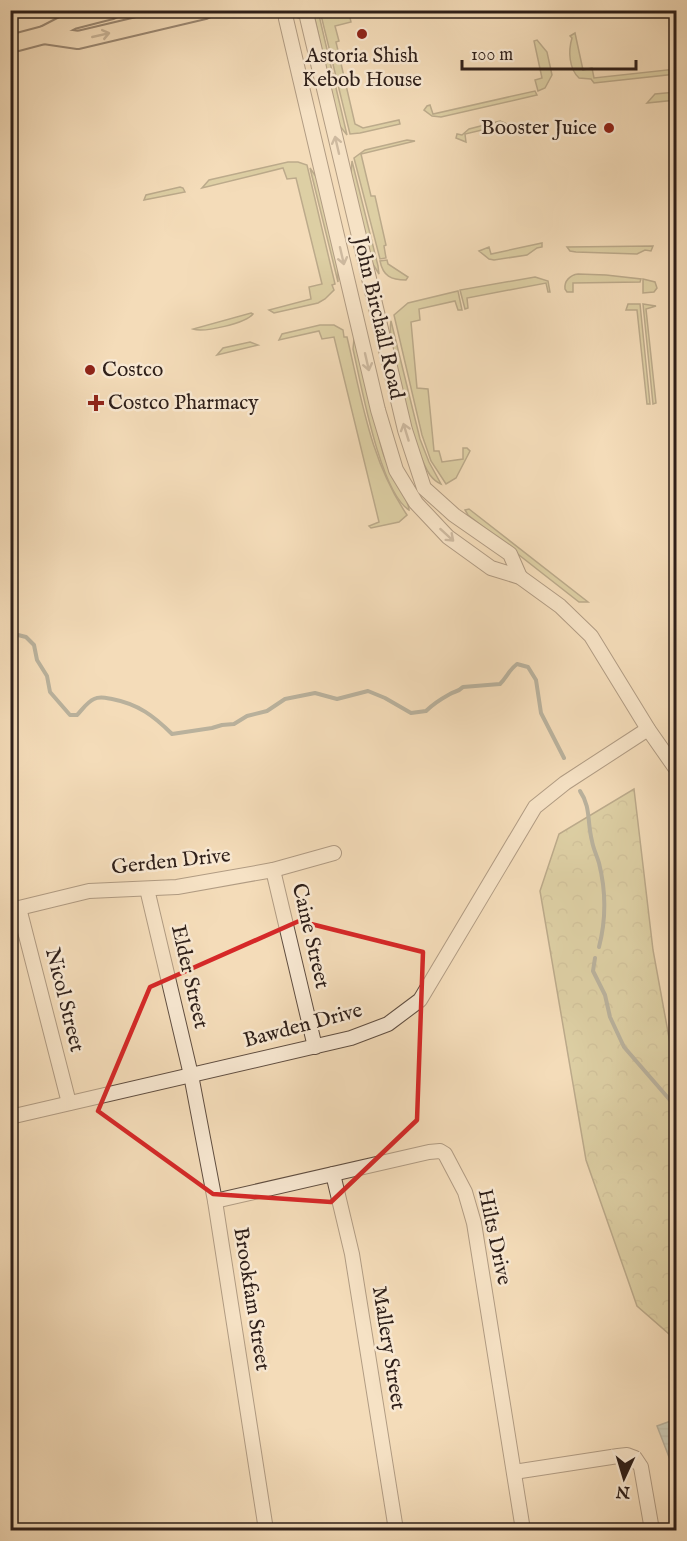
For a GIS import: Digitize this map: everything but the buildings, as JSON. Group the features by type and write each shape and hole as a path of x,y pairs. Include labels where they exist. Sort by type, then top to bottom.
{"main road":[{"path":"10,44 44,36 73,20 112,10"},
{"path":"44,36 78,40 205,10"}],"street":[{"name":"John Birchall Road","path":"287,10 286,19 378,410 396,470 417,503 448,537 491,568 520,577 560,606 591,636 648,729 676,769"},
{"name":"John Birchall Road","path":"298,10 306,14 405,430 424,488 453,515 510,554 520,577"},
{"name":"Bawden Drive","path":"10,1117 315,1047 351,1038 388,1024 420,1000 536,807 565,783 648,729"},
{"name":"Gerden Drive","path":"15,908 89,891 177,887 273,870 334,853"},
{"name":"Caine Street","path":"273,870 315,1047"},
{"name":"Elder Street","path":"147,889 191,1075"},
{"name":"Nicol Street","path":"15,908 69,1104"},
{"name":"Brookfam Street","path":"191,1075 215,1202 266,1530"},
{"name":"Hilts Drive","path":"215,1202 434,1151 445,1154 465,1192 474,1223 523,1530"},
{"name":"Mallery Street","path":"333,1174 352,1254 396,1530"},
{"path":"514,1472 618,1456 627,1455 635,1458 641,1467 651,1530"}],"highlighted area":[{"path":"299,921 423,952 417,1120 331,1202 213,1194 98,1111 150,987"}],"green space":[{"path":"313,11 318,11 347,135 339,125"},
{"path":"320,11 362,11 349,14 351,22 335,26 339,41 336,42 355,124 363,128 399,120 400,124 350,134"},
{"path":"575,33 583,70 592,68 594,78 676,69 676,74 594,83 591,79 579,78 570,60 572,38 570,36"},
{"path":"537,40 547,52 552,75 545,88 538,91 535,80 542,78 534,41"},
{"path":"535,91 537,95 441,117 432,116 424,110 430,105 433,114"},
{"path":"676,92 676,100 647,103 655,94"},
{"path":"500,121 507,124 465,134 466,142 456,138 457,134 462,135 469,129"},
{"path":"407,140 415,141 361,154 371,196 375,196 386,245 384,246 386,258 380,259 354,158 365,150"},
{"path":"352,161 379,274 371,261 351,174"},
{"path":"288,162 307,165 335,284 332,285 334,290 318,303 274,313 269,310 311,299 309,287 322,284 296,178 287,179 283,168 202,188 209,180"},
{"path":"310,168 317,178 338,266 338,282"},
{"path":"180,187 185,192 144,200 146,195"},
{"path":"542,243 542,247 527,255 494,260 479,251 489,247 491,254"},
{"path":"653,246 651,251 645,250 637,254 576,252 570,251 567,247"},
{"path":"387,260 388,264 408,277 406,280 392,278 386,274 380,261"},
{"path":"578,274 641,279 640,282 573,283 573,292 567,292 565,286 567,281"},
{"path":"535,277 548,281 550,292 548,292 546,283 467,298 468,308 465,309 460,290"},
{"path":"643,279 655,282 657,288 654,292 643,293"},
{"path":"458,291 462,310 458,310 455,301 419,309 420,320 411,322 417,388 428,389 434,451 439,451 442,462 463,459 463,448 470,451 456,478 446,484 431,461 422,435 394,315 408,303"},
{"path":"628,304 640,304 650,404 647,404 637,310 626,310"},
{"path":"643,304 656,306 646,309 656,403 653,404"},
{"path":"253,314 242,321 224,326 206,330 193,329"},
{"path":"391,321 420,439 441,484 431,476 424,463 410,423 397,375"},
{"path":"320,325 334,325 343,330 344,337 347,337 376,451 394,494 407,515 399,522 371,528 369,526 379,522 334,337 322,339 319,331 279,340 282,334"},
{"path":"354,339 364,367 384,456 406,499 409,510 389,482 373,436 353,349"},
{"path":"250,342 258,345 217,355 223,348"},
{"path":"469,509 588,602 579,602 468,515 465,510"},
{"path":"634,789 653,950 670,1043 676,1051 676,1340 637,1306 586,1160 540,891 559,834"}],"water":[{"path":"676,1419 676,1475 657,1426"}],"waterway":[{"path":"10,637 18,635 26,637 34,645 37,660 47,676 50,692 70,715 77,715 94,699 108,698 138,708 152,716 172,734 234,724 247,716 267,711 285,699 315,693 337,699 368,691 411,713 426,711 463,687 500,684 517,664 528,667 536,680 541,713 564,758"},
{"path":"580,791 587,809 593,846 603,884 604,916 599,947"},
{"path":"595,958 593,971 605,995 610,1017 624,1047 676,1107"}],"place":[{"name":"Astoria Shish Kebob House","path":"362,34"},
{"name":"Booster Juice","path":"609,128"},
{"name":"Costco","path":"90,370"},
{"name":"Costco Pharmacy","path":"96,403"}]}
